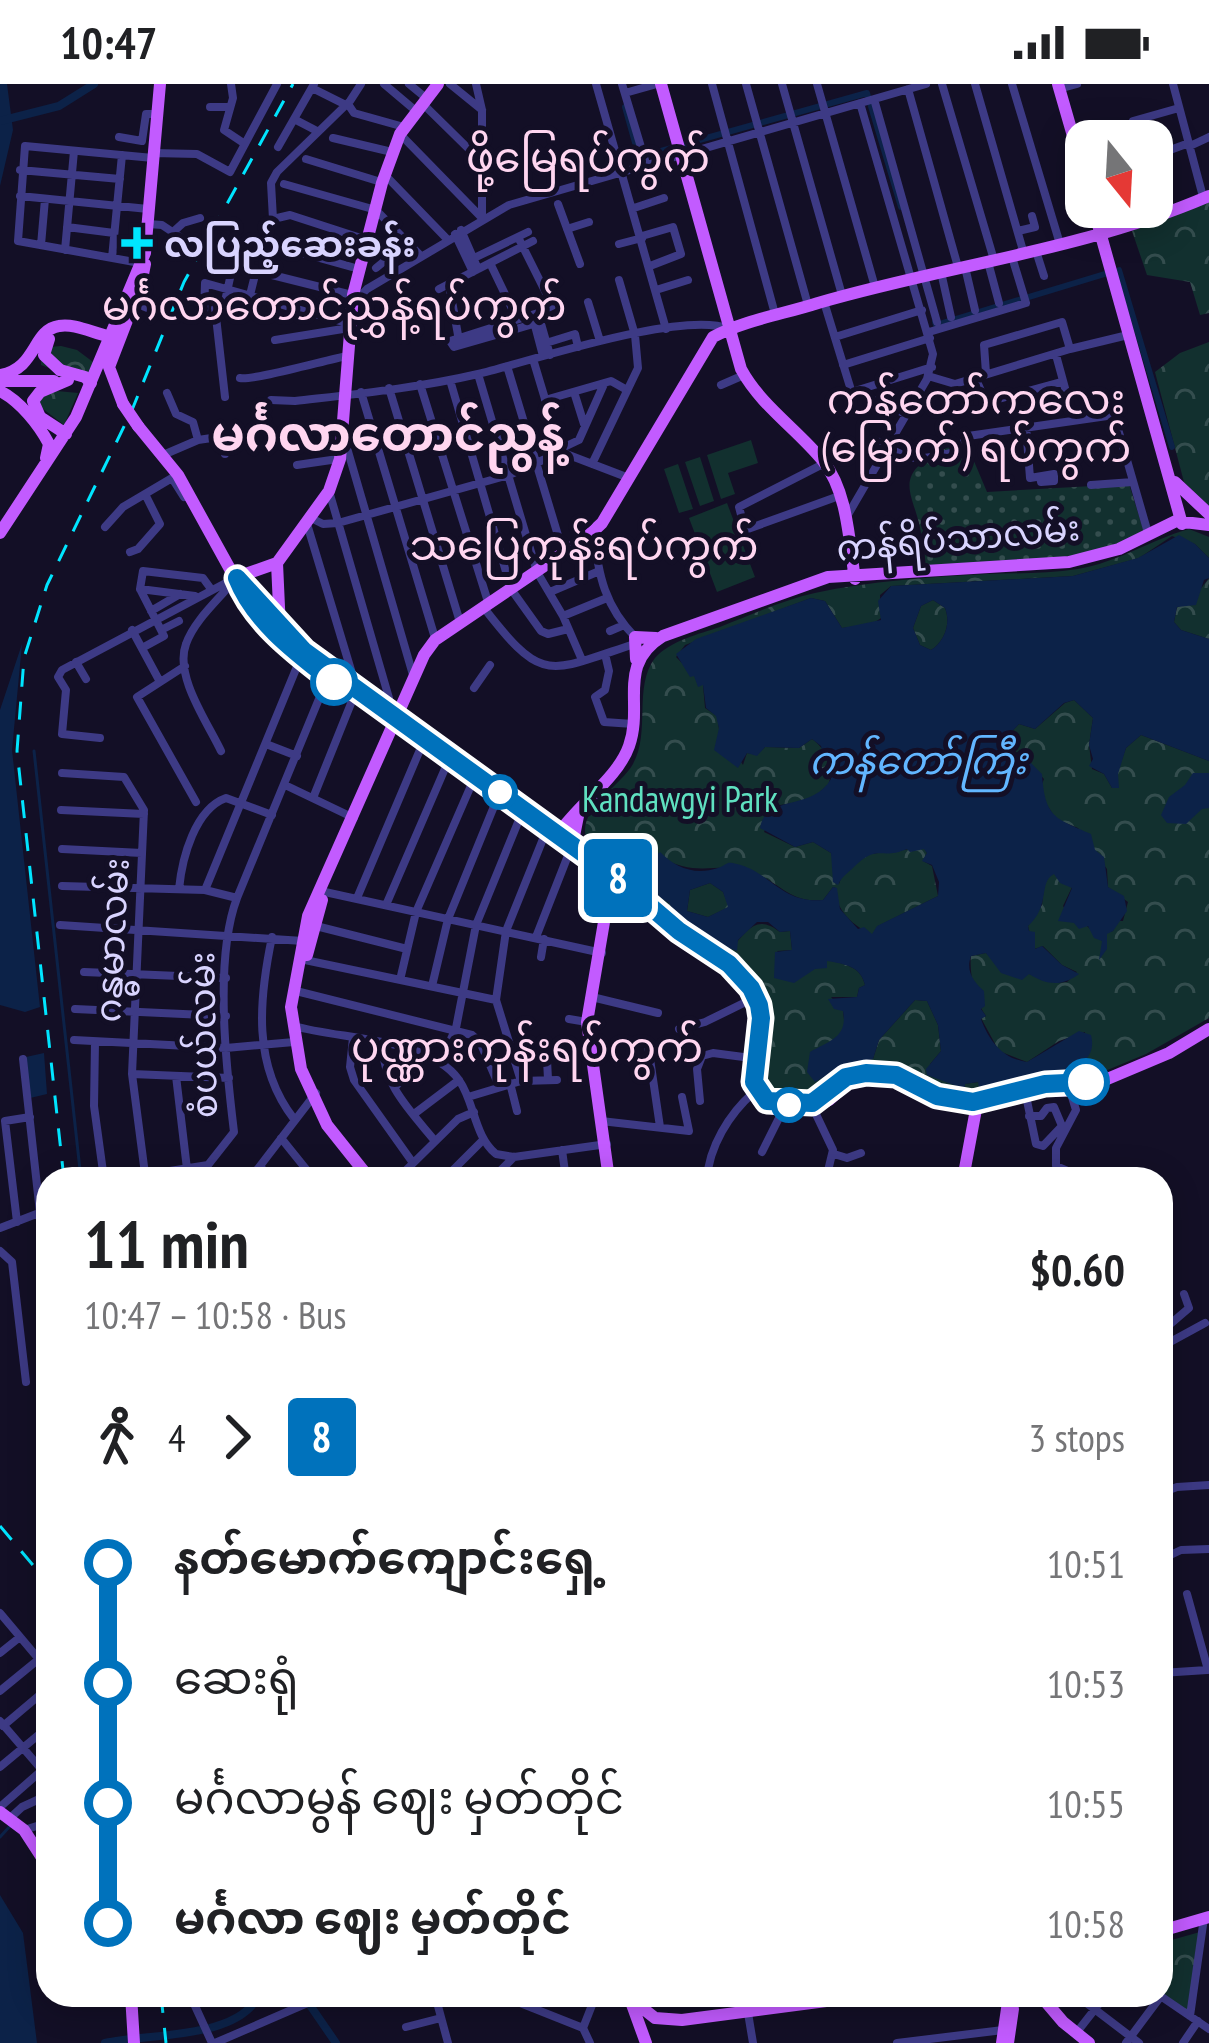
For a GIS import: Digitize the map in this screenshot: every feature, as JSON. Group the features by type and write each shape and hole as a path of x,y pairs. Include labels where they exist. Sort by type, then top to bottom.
{"main road":[{"path":"123,404 110,367 142,284 160,84"},
{"path":"237,578 277,563 329,491 340,459 349,326 359,268 392,152 402,130 438,84"},
{"path":"659,84 744,375 761,399 825,463 840,495 855,577"},
{"path":"1067,85 1072,120"},
{"path":"1100,231 1130,225 1206,190"},
{"path":"296,1032 306,942 413,676 437,645 594,532 712,337 918,275 1060,244 1206,190"},
{"path":"1100,228 1185,523"},
{"path":"0,533 96,380 108,337 143,258"},
{"path":"0,378 22,368 54,326 108,337"},
{"path":"64,375 49,364 43,350 49,339 62,332 91,343 96,380"},
{"path":"0,378 64,375 96,380 123,404 163,454 242,589 303,654 356,693"},
{"path":"64,375 33,401 40,417 64,437"},
{"path":"0,391 18,403 43,433 49,444 44,465"},
{"path":"43,433 64,437"},
{"path":"1168,464 1185,523"},
{"path":"1175,482 1209,514"},
{"path":"563,837 600,789 622,772 636,747 642,645 673,640 855,577 1077,567 1124,555 1185,523 1209,528"},
{"name":"ကန်ရိပ်သာလမ်း","path":"600,789 626,753 642,645 807,583 1069,562 1119,549 1185,523"},
{"path":"277,563 278,631"},
{"path":"394,719 435,640 483,609"},
{"path":"303,654 563,837 679,931 729,964 761,1018 754,1092"},
{"path":"394,719 422,745 521,815 563,837 609,907"},
{"path":"353,818 318,889 293,987 296,1032 314,1094 336,1138 360,1167"},
{"path":"614,878 674,936 720,964 753,998 754,1092 763,1106 783,1110 812,1106 865,1078 902,1082 944,1100 977,1104 1025,1090 1069,1087 1153,1060 1209,1025"},
{"path":"611,1167 590,1026 614,878"},
{"path":"609,907 626,896 634,898"},
{"path":"590,1026 600,953"},
{"path":"754,1092 776,1104 812,1106"},
{"path":"314,1094 369,1167"},
{"path":"965,1167 977,1104"},
{"path":"3,1812 36,1837"},
{"path":"27,1833 36,1848"},
{"path":"1173,1931 1207,1921"},
{"path":"132,2007 134,2043"},
{"path":"635,2007 647,2038"},
{"path":"643,2007 656,2018 701,2019 760,2007"},
{"path":"651,2007 665,2014 750,2010"},
{"path":"1005,2038 1009,2007"},
{"path":"1046,2007 1081,2041"},
{"path":"647,2038 656,2018"}],"street":[{"path":"231,84 233,98 224,130 245,144"},
{"path":"143,258 112,258 18,242 25,146 122,155 197,154 230,172 277,84"},
{"path":"361,84 347,105 272,180 273,219 290,215 367,240"},
{"path":"384,84 421,104 480,160"},
{"path":"409,84 421,104"},
{"path":"451,84 482,110"},
{"path":"476,84 482,110 482,218"},
{"path":"596,84 666,329"},
{"path":"646,167 623,89 659,84"},
{"path":"712,84 776,316"},
{"path":"746,84 808,306"},
{"path":"782,84 842,297"},
{"path":"817,84 875,287"},
{"path":"845,520 930,371 930,335 879,84"},
{"path":"225,397 215,308 224,303 232,269 256,271 354,299 454,234 509,205 557,199 792,119 926,84"},
{"path":"942,84 999,303"},
{"path":"843,364 1026,303 1024,254 975,84"},
{"path":"1012,84 1060,244"},
{"path":"1173,84 1206,190"},
{"path":"278,147 313,86 355,113 402,130 482,218"},
{"path":"908,89 975,310"},
{"path":"258,96 268,101"},
{"path":"860,103 937,322"},
{"path":"210,107 229,107"},
{"path":"1139,120 1184,112"},
{"path":"119,137 142,141 146,114 157,114"},
{"path":"294,118 317,131"},
{"path":"1173,149 1209,137"},
{"path":"333,138 392,152"},
{"path":"65,250 74,151"},
{"path":"112,258 122,155"},
{"path":"306,159 384,179 454,234 471,260 471,291"},
{"path":"20,170 119,179"},
{"path":"284,184 376,210 420,255"},
{"path":"20,196 117,206 149,216 183,239"},
{"path":"634,208 664,198"},
{"path":"41,245 45,199"},
{"path":"557,199 580,264"},
{"path":"1018,231 1035,227 1032,216"},
{"path":"172,233 182,223 200,218"},
{"path":"567,229 589,222"},
{"path":"67,227 114,233"},
{"path":"620,244 673,227 681,254 650,266"},
{"path":"471,260 526,239"},
{"path":"458,336 444,286 526,239"},
{"path":"526,239 556,303 536,319 452,347 450,339 458,336 517,319 536,319"},
{"path":"291,250 359,268"},
{"path":"1024,254 1044,276"},
{"path":"376,268 384,255 395,271"},
{"path":"490,263 517,319"},
{"path":"250,295 256,271"},
{"path":"940,271 951,317"},
{"path":"592,464 638,368 635,335 619,280"},
{"path":"656,290 688,280"},
{"path":"204,314 205,283 349,326"},
{"path":"588,302 600,341"},
{"path":"824,302 852,391 906,414"},
{"path":"133,303 155,311"},
{"path":"835,337 922,310"},
{"path":"536,319 546,343 542,356"},
{"path":"536,319 545,400 560,450 629,478"},
{"path":"986,373 982,348 986,344 1062,322 1070,349"},
{"path":"271,400 450,380 578,346 666,329 706,323 730,329"},
{"path":"275,340 349,326"},
{"path":"546,343 574,334 578,346"},
{"path":"852,391 930,371 955,384 1131,334"},
{"path":"1056,355 1071,410"},
{"path":"241,378 256,381 280,369 347,356"},
{"path":"507,366 569,548"},
{"path":"478,374 537,572 582,660"},
{"path":"721,385 744,375"},
{"path":"975,377 983,395 995,400 1061,382"},
{"path":"450,380 512,589 542,632 569,628"},
{"path":"545,400 611,381 627,390"},
{"path":"309,520 338,523 509,475 579,440 604,383"},
{"path":"420,384 483,609 532,662 552,668 642,645 607,598 597,572 594,532"},
{"path":"389,388 460,622"},
{"path":"361,392 435,640"},
{"path":"574,392 584,426"},
{"path":"167,393 176,414 193,422 198,440"},
{"path":"889,442 903,458 920,459 956,452 968,436 1114,415 1149,535"},
{"path":"1026,426 1030,478 1040,477"},
{"path":"343,435 413,676"},
{"path":"163,454 198,440 225,436 225,454"},
{"path":"875,440 908,446"},
{"path":"297,464 340,459"},
{"path":"825,463 739,507 746,530 840,495"},
{"path":"105,527 123,507 172,478 200,523 204,521"},
{"path":"1091,485 1132,482"},
{"path":"329,491 394,719"},
{"path":"130,552 160,524 145,494"},
{"path":"309,520 356,693 313,798"},
{"path":"142,648 164,637 140,590 145,569 203,578 212,590"},
{"path":"550,592 597,572"},
{"path":"153,615 237,578"},
{"path":"221,751 185,666 185,645 237,578"},
{"path":"140,590 194,598"},
{"path":"100,738 62,734 66,692 58,675 180,594"},
{"path":"194,598 202,618"},
{"path":"563,616 607,598"},
{"path":"161,630 178,621"},
{"path":"610,631 624,626"},
{"path":"132,630 159,680"},
{"path":"205,890 303,654"},
{"path":"605,654 609,671 605,690 595,697 599,715 604,722 633,724"},
{"path":"76,662 86,679"},
{"path":"474,688 490,665"},
{"path":"185,666 136,697 196,802"},
{"name":"စံပယ်လမ်း","path":"195,1167 211,1163 234,1132 226,1048 226,934 328,676"},
{"path":"266,744 297,756"},
{"path":"357,898 422,745"},
{"path":"386,905 448,763"},
{"name":"ဂန္ဓမာလမ်း","path":"62,773 124,777 144,814 132,1074 144,1167"},
{"path":"400,980 416,912 473,781"},
{"path":"285,785 353,818"},
{"path":"178,889 180,871 202,815 215,802 226,798 272,815"},
{"path":"432,986 448,919 497,798"},
{"path":"61,810 144,814"},
{"path":"441,1061 456,1028 476,925 521,815"},
{"path":"517,1112 516,1082 496,1000 506,931 563,837"},
{"path":"541,957 540,938 563,837"},
{"path":"62,849 142,853"},
{"path":"62,886 205,890 237,898"},
{"path":"325,892 540,938 580,953 600,953"},
{"path":"60,925 272,936 306,942"},
{"path":"315,926 407,949"},
{"path":"272,936 260,997 263,1047 280,1100 294,1119"},
{"path":"305,960 496,1000"},
{"path":"84,972 226,978"},
{"path":"300,992 477,1037 499,1086"},
{"path":"596,998 658,1013"},
{"path":"679,1029 753,998"},
{"path":"75,1009 226,1016"},
{"path":"569,1018 590,1026"},
{"path":"74,1040 263,1047 296,1032 384,1044 441,1061 458,1080 483,1140 496,1154 514,1157 607,1144"},
{"path":"353,1038 350,1067 354,1080 413,1162"},
{"path":"95,1042 94,1106 102,1167"},
{"path":"384,1044 382,1060 395,1087 435,1141"},
{"path":"648,1045 660,1127"},
{"path":"395,1087 413,1069 420,1052"},
{"path":"700,1101 697,1069 702,1056 751,1058"},
{"path":"23,1059 36,1185"},
{"path":"468,1097 516,1082 552,1079 547,1060"},
{"path":"132,1074 229,1078"},
{"path":"176,1076 187,1167"},
{"path":"414,1114 458,1080"},
{"path":"1056,1167 1054,1157 1076,1110 1069,1087"},
{"path":"1025,1090 1029,1116 1034,1141 1042,1147 1062,1126 1054,1107 1041,1116 1029,1116"},
{"path":"710,1167 714,1147 754,1092"},
{"path":"260,1166 314,1094"},
{"path":"603,1120 689,1131 682,1096"},
{"path":"812,1106 834,1154 830,1167"},
{"path":"762,1152 783,1110"},
{"path":"408,1167 458,1119 474,1112"},
{"path":"17,1222 3,1140 5,1120 29,1117"},
{"path":"281,1138 304,1167"},
{"path":"456,1167 483,1140"},
{"path":"562,1150 564,1167"},
{"path":"834,1154 847,1159 861,1153"},
{"path":"504,1167 514,1157"},
{"path":"0,1228 36,1215"},
{"path":"0,1251 11,1262 26,1382"},
{"path":"1173,1322 1190,1308 1184,1294"},
{"path":"1173,1340 1204,1323"},
{"path":"1173,1488 1209,1485"},
{"path":"1173,1554 1209,1549"},
{"path":"1173,1672 1209,1670 1187,1594"},
{"path":"0,1614 36,1656"},
{"path":"0,1654 20,1637"},
{"path":"0,1691 36,1661"},
{"path":"36,1697 1,1725 36,1761"},
{"path":"0,1767 36,1737"},
{"path":"3,1812 36,1781"},
{"path":"3,1812 36,1800"},
{"path":"27,1833 36,1827"},
{"path":"1183,2043 1194,2019 1207,1921"},
{"path":"1173,2005 1209,2029"},
{"path":"196,2007 209,2036 300,2007"},
{"path":"438,2007 448,2043"},
{"path":"530,2007 583,2028 590,2043"},
{"path":"583,2028 591,2007"},
{"path":"1089,2007 1132,2041 1153,2007"},
{"path":"1081,2041 1098,2007"},
{"path":"750,2010 753,2043"},
{"path":"406,2027 441,2018"},
{"path":"897,2043 1005,2038"}],"green space":[{"path":"1209,200 1209,313 1200,315 1190,282 1147,275 1132,231 1173,228 1173,214"},
{"path":"1209,342 1209,506 1184,482 1155,372 1180,353"},
{"path":"61,346 93,362 86,382 41,365 41,354"},
{"path":"46,390 78,393 64,425 38,405"},
{"path":"751,440 758,463 728,473 735,494 721,499 707,455"},
{"path":"965,440 987,492 1129,484 1144,532 1118,544 1064,557 921,565 922,541 910,479 935,454"},
{"path":"700,457 714,501 700,506 685,462"},
{"path":"678,464 693,509 679,513 664,469"},
{"path":"727,503 755,577 717,592 689,518"},
{"name":"Kandawgyi Park","path":"1189,529 1209,537 1209,558 1195,544 1172,536 1139,558 1073,576 891,586 880,595 881,618 842,628 825,601 811,598 685,645 676,657 703,685 705,708 717,716 719,729 743,765 747,753 757,755 765,747 799,748 812,739 826,754 831,772 828,785 810,800 774,806 764,832 795,847 813,842 831,853 839,884 843,873 863,855 924,848 923,861 932,866 938,896 878,926 872,935 846,916 836,888 823,900 811,900 752,872 684,867 657,855 658,893 713,942 732,948 748,930 765,924 780,932 790,931 792,950 777,951 798,977 827,960 860,974 865,985 857,997 831,997 843,1011 845,1028 825,1079 843,1066 873,1059 879,1040 915,1000 927,1001 938,1025 941,1051 930,1064 964,1084 984,1086 1071,1072 1084,1059 1085,1032 1059,1041 1027,1062 999,1051 981,1018 986,1016 974,987 971,956 986,953 1010,970 1067,982 1077,972 1043,946 1034,949 1028,926 1042,905 1045,879 1054,873 1072,887 1063,906 1074,923 1086,925 1102,941 1102,954 1107,933 1123,921 1128,902 1108,887 1107,869 1078,828 1056,819 1044,800 1044,779 1025,757 1011,754 1004,739 1019,724 1035,729 1074,700 1093,718 1092,769 1104,774 1112,788 1126,748 1141,735 1209,761 1209,1018 1146,1054 1088,1078 1039,1079 960,1097 933,1091 904,1070 864,1069 843,1072 822,1092 794,1102 770,1099 758,1072 763,1008 752,978 672,921 638,886 599,857 586,838 588,817 627,773 638,751 645,682 655,658 685,639 815,593 900,580 1078,569"},
{"path":"1209,578 1209,639 1181,630 1174,622 1177,607 1189,604"},
{"path":"933,600 945,608 947,626 931,650 920,645 913,628 921,606"},
{"path":"710,883 723,892 729,907 708,917 687,911 690,890"},
{"path":"1200,1932 1188,2013 1173,2003 1173,1940"}],"water":[{"path":"0,84 7,84 13,130 0,186"},
{"name":"ကန်တော်ကြီး","path":"1179,535 1209,558 1209,578 1204,580 1196,605 1177,607 1174,622 1181,630 1209,639 1209,761 1141,735 1126,748 1119,788 1112,788 1104,774 1089,766 1093,718 1074,700 1035,729 1019,724 1004,740 1011,754 1025,757 1042,774 1046,800 1054,814 1091,834 1095,850 1104,857 1108,887 1124,896 1127,911 1107,934 1107,949 1099,960 1102,941 1094,938 1088,926 1079,929 1074,923 1058,921 1072,888 1054,874 1046,883 1040,911 1029,931 1035,932 1035,949 1042,946 1079,974 1060,983 1029,974 1022,980 1001,973 986,953 971,956 969,962 972,977 984,991 981,1009 986,1016 981,1019 1004,1053 1027,1062 1079,1031 1091,1035 1091,1051 1068,1070 979,1088 978,1082 965,1084 965,1089 927,1075 926,1069 941,1051 938,1025 927,1001 915,1000 879,1040 873,1059 843,1066 815,1082 807,1072 810,1052 836,1037 843,1027 843,1011 834,1009 828,999 857,997 865,985 860,974 827,961 827,968 815,969 794,983 774,978 775,952 792,950 790,931 757,922 738,940 737,951 713,942 686,919 679,920 669,903 657,896 656,855 660,852 693,870 737,864 809,900 823,900 837,888 840,909 858,929 864,927 872,934 877,926 938,896 939,882 932,865 922,861 927,853 924,849 907,849 868,856 838,885 833,882 831,853 813,842 795,847 760,828 771,810 823,789 831,779 830,763 812,739 799,748 765,747 757,756 747,753 738,768 714,750 719,728 716,716 706,708 703,685 698,687 676,654 696,639 811,598 825,601 842,628 881,620 878,601 891,586 1073,576 1138,558","holes":["933,600 945,608 947,626 931,650 920,645 913,628 921,606","710,883 723,892 728,907 708,917 687,911 690,890"]},
{"path":"22,644 12,750 40,1007 25,1012 0,1005 0,710"},
{"path":"1193,773 1209,773 1209,808 1186,824 1167,823 1161,815 1169,797"},
{"path":"44,1053 47,1094 30,1098 26,1057"},
{"path":"0,1895 23,1933 37,2043 0,2043"}],"waterway":[{"path":"0,121 59,106 94,84"},
{"path":"685,144 867,93 901,207"},
{"path":"625,107 639,157 672,148"},
{"path":"1119,270 1172,447"},
{"path":"935,322 1108,273"},
{"path":"34,751 80,1167"},
{"path":"0,1837 12,1824"},
{"path":"105,2043 212,2027 250,2007"},
{"path":"311,2007 336,2043"}],"railway":[{"path":"63,1167 17,751 24,658 47,585 132,410 184,282 293,84"},
{"path":"0,1526 36,1569"},
{"path":"162,2007 166,2043"}],"bus line":[{"name":"8","path":"334,682 276,634 237,578 304,651 729,964 759,1005 754,1082 767,1101 812,1103 846,1077 866,1073 896,1075 937,1096 973,1102 1045,1084 1086,1082"}],"place":[{"name":"လပြည့်ဆေးခန်း","path":"137,243"}],"district":[{"name":"ဖို့မြေရပ်ကွက်","path":"588,156"},
{"name":"မင်္ဂလာတောင်ညွှန့်ရပ်ကွက်","path":"334,304"},
{"name":"ကန်တော်ကလေး (မြောက်) ရပ်ကွက်","path":"976,422"},
{"name":"မင်္ဂလာ‌တောင်ညွန့်","path":"388,433"},
{"name":"သပြေကုန်းရပ်ကွက်","path":"584,544"},
{"name":"ပုဏ္ဏားကုန်းရပ်ကွက်","path":"527,1046"}]}
